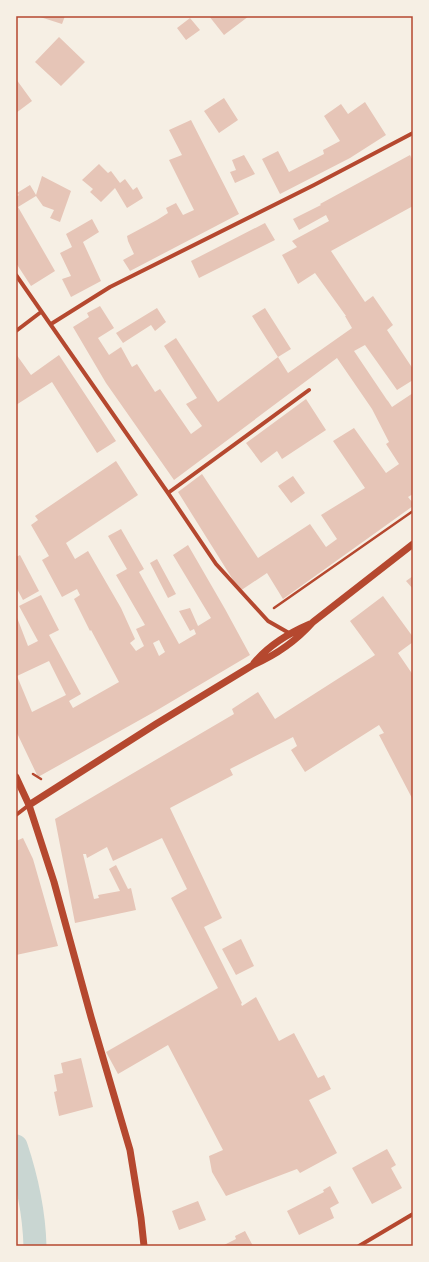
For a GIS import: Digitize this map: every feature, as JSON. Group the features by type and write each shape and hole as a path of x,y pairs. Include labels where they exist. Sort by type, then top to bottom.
{"street":[{"path":"51,324 110,286 307,189 413,133"},
{"path":"16,275 216,564 268,621 289,633"},
{"path":"16,331 41,312"},
{"path":"168,493 309,390"},
{"path":"16,815 29,805 156,724 253,665 266,660 301,635 313,622 413,544"},
{"path":"253,665 262,654 289,633 313,622"},
{"path":"16,777 29,805 54,882 91,1017 130,1150 144,1246"},
{"path":"358,1246 366,1244 413,1214"}],"path":[{"path":"268,621 274,607 413,510"},
{"path":"34,774 40,780 45,777"}],"building":[{"path":"37,16 65,16 62,24"},
{"path":"209,16 249,16 224,35"},
{"path":"190,18 200,30 186,40 177,28"},
{"path":"59,37 85,62 61,86 35,62"},
{"path":"16,79 32,101 16,113"},
{"path":"224,98 238,120 219,133 204,111"},
{"path":"365,102 386,135 350,158 280,194 262,159 278,151 289,172 324,154 323,150 340,141 324,116 341,104 348,114"},
{"path":"191,120 239,214 130,271 123,260 134,254 127,236 168,213 166,208 176,203 183,215 194,210 169,160 182,155 169,130"},
{"path":"244,155 255,174 235,183 230,172 236,170 232,160"},
{"path":"410,155 413,161 413,206 331,251 365,302 373,296 393,325 387,330 413,369 413,380 397,390 365,345 354,351 392,407 413,393 413,494 408,497 413,503 413,506 283,599 267,573 240,591 178,492 202,474 258,558 310,524 326,547 337,539 321,515 365,488 333,441 354,428 386,473 399,464 386,444 389,442 372,409 337,358 174,480 106,383 73,327 89,317 87,313 100,306 114,328 98,338 109,355 121,347 132,367 137,364 155,392 160,389 191,434 202,426 186,404 197,398 164,346 176,338 218,402 278,357 288,373 352,328 346,316 315,273 298,284 282,255 297,247 292,241 329,221 326,215 299,230 293,219"},
{"path":"99,164 108,173 111,171 120,183 125,179 133,190 137,187 143,198 127,208 115,188 101,202 90,192 93,189 82,180"},
{"path":"42,176 71,191 60,222 50,218 54,210 43,206 36,196 18,207 55,271 31,286 16,263 16,197 19,195 17,193 30,185 36,195"},
{"path":"92,219 99,232 83,242 101,281 71,297 62,279 71,276 60,253 72,247 66,234"},
{"path":"265,223 275,240 199,278 191,261"},
{"path":"157,308 166,322 155,331 151,325 123,343 116,333"},
{"path":"265,308 291,349 278,357 252,316"},
{"path":"16,354 31,375 59,355 116,441 97,453 52,382 16,405"},
{"path":"306,399 326,430 282,459 277,451 261,463 246,443"},
{"path":"116,461 138,495 66,543 75,559 88,551 121,608 135,639 130,643 136,651 144,646 136,629 145,625 116,575 127,569 108,536 121,529 144,569 139,572 179,644 196,634 194,629 190,631 179,611 190,608 198,626 211,618 173,555 188,545 250,655 154,712 38,777 16,731 16,615 28,646 38,641 19,606 41,595 59,630 49,635 81,694 69,701 73,708 119,682 74,599 80,595 77,589 62,597 42,560 49,556 31,525 38,520 35,516","holes":["159,640 165,652 159,656 153,643","49,661 66,695 32,712 17,676"]},
{"path":"293,476 305,493 291,503 278,486"},
{"path":"20,555 39,591 23,600 16,587 16,557"},
{"path":"157,559 176,594 168,598 150,563"},
{"path":"413,576 413,589 406,581"},
{"path":"383,596 413,637 413,642 398,653 413,675 413,800 379,735 384,733 379,725 305,772 291,750 297,746 293,737 230,769 233,775 170,808 222,918 204,927 242,1003 242,1006 256,997 279,1041 294,1033 318,1078 324,1075 331,1089 309,1100 337,1153 300,1173 297,1169 226,1196 212,1172 209,1156 223,1150 168,1045 118,1074 106,1052 218,988 171,898 187,889 162,838 113,861 107,847 87,858 86,854 83,854 94,899 99,898 98,895 120,891 109,869 116,865 128,889 131,888 136,910 75,923 55,819 234,714 232,709 258,692 275,719 375,655 350,621"},
{"path":"23,838 33,859 58,946 16,955 16,841"},
{"path":"241,939 254,966 236,975 222,949"},
{"path":"81,1058 93,1107 59,1116 54,1092 57,1091 54,1075 63,1073 61,1063"},
{"path":"387,1149 396,1165 391,1168 402,1188 372,1204 352,1168"},
{"path":"330,1186 339,1203 330,1208 334,1218 299,1235 287,1211 324,1192 323,1190"},
{"path":"198,1201 206,1220 179,1230 172,1211"},
{"path":"245,1231 253,1246 224,1245 236,1239 235,1236"}],"waterway":[{"path":"16,1146 29,1195 35,1246"}]}
